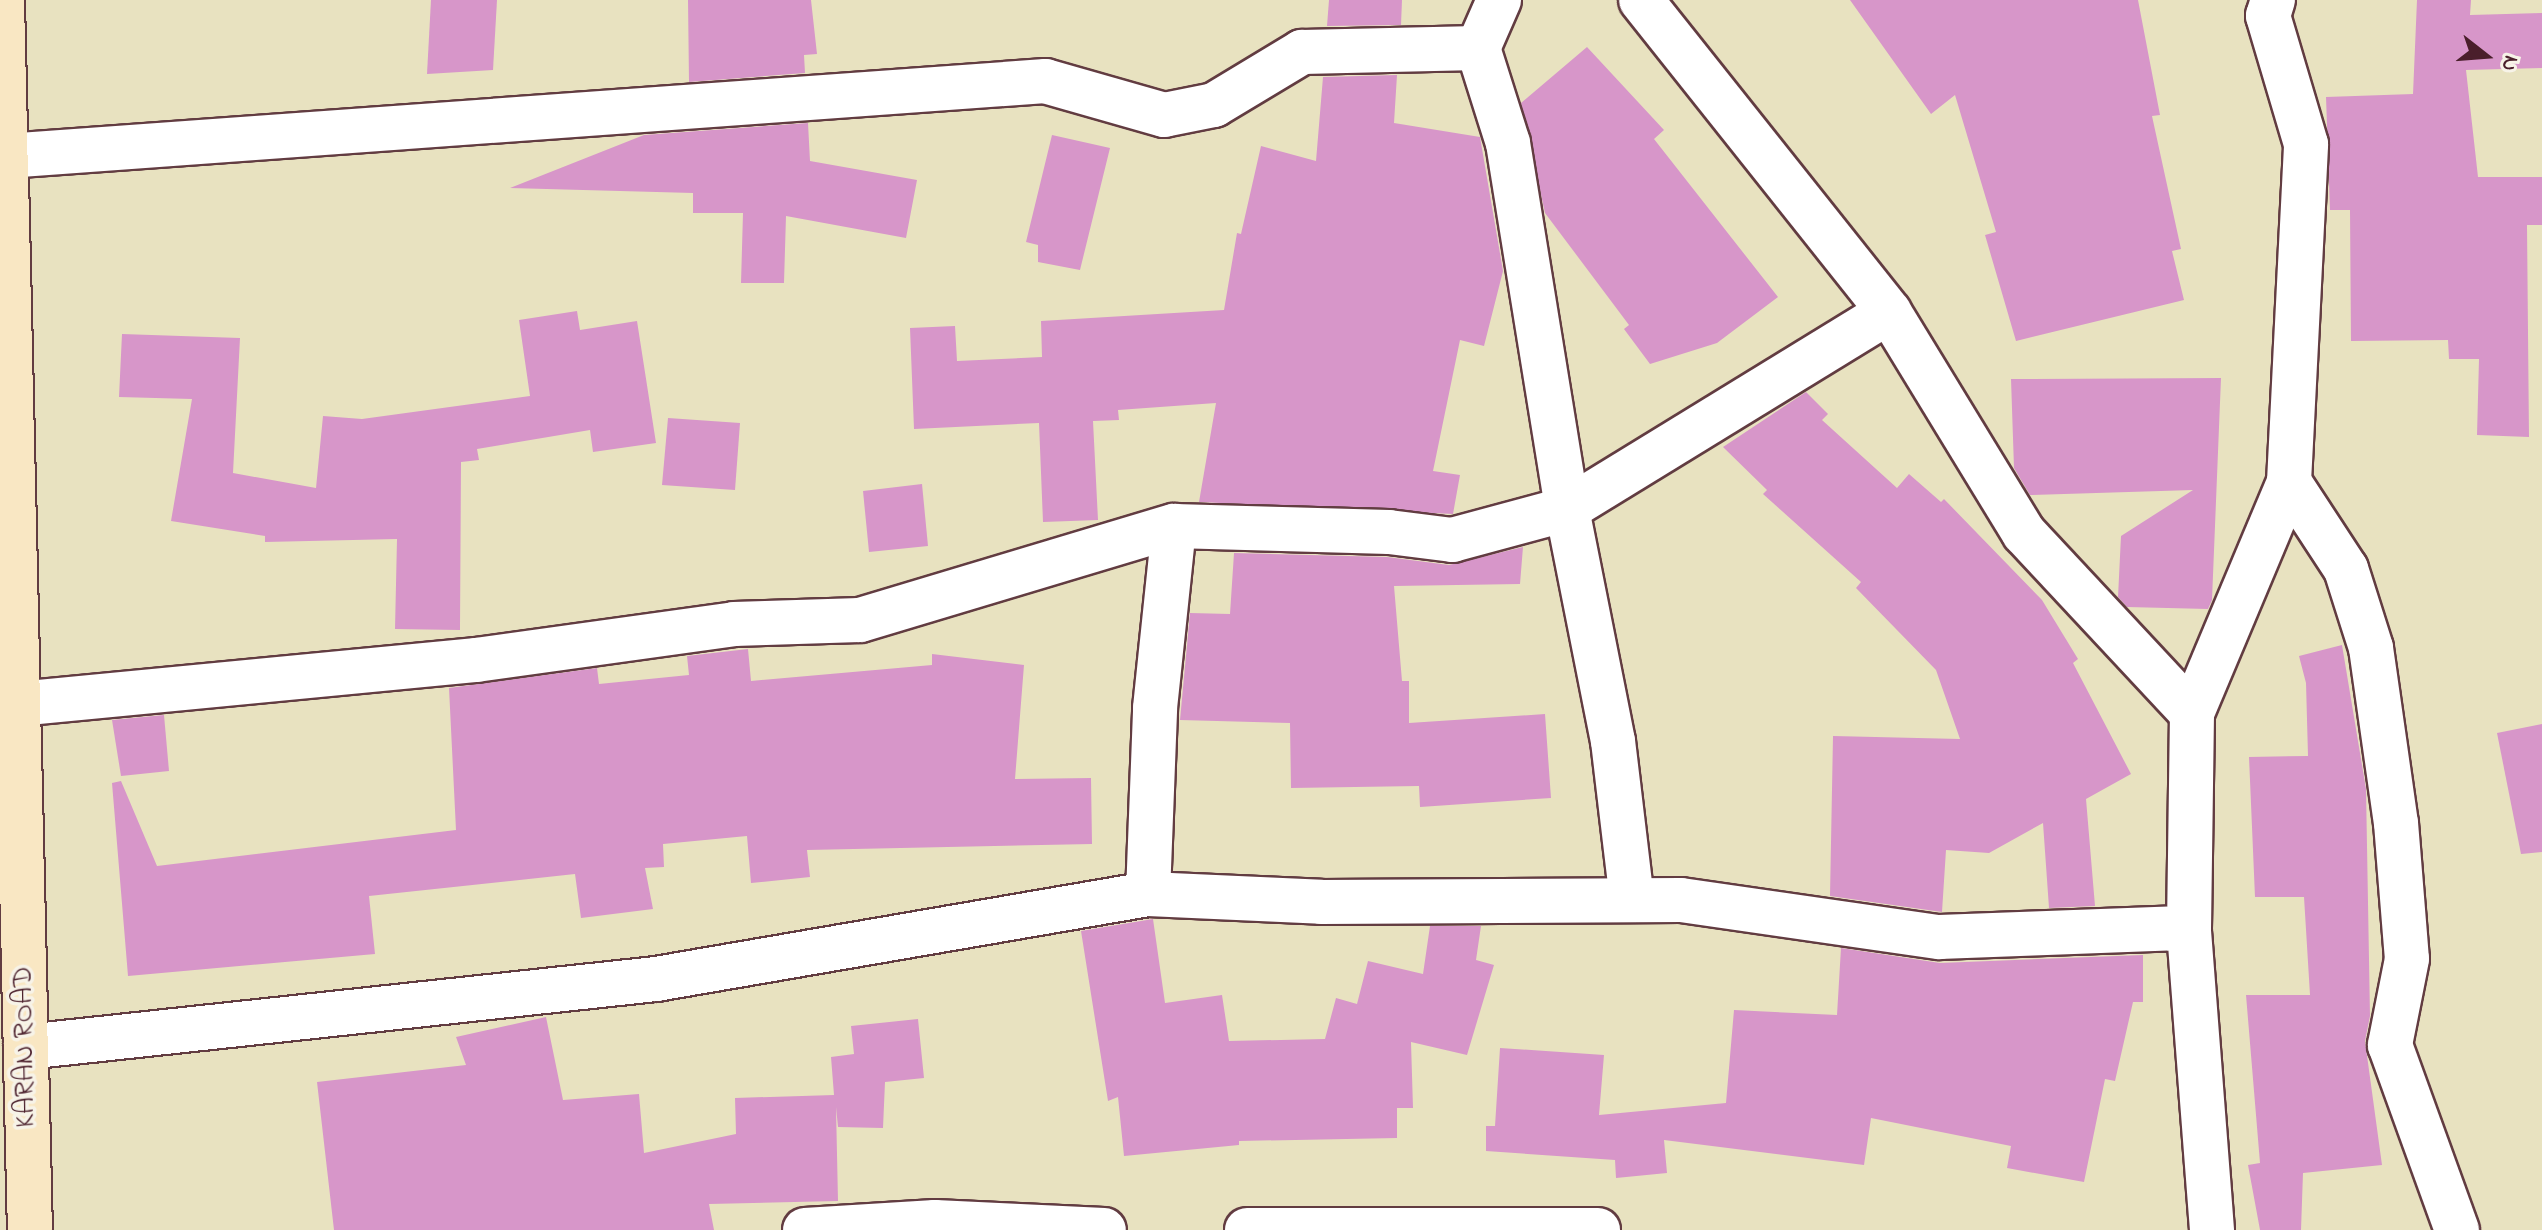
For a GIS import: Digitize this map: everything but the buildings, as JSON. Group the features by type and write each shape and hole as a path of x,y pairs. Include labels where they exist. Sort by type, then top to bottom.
{"street":[{"name":"KARAN ROAD","path":"2,0 6,156 4,241 30,1230"},
{"path":"1499,0 1478,48 1508,143 1567,509 1613,741 1632,900"},
{"path":"1641,0 1889,312 2024,533 2192,713"},
{"path":"2212,1230 2189,928 2192,713 2289,482 2306,144 2264,5"},
{"path":"6,156 1045,81 1164,115 1214,105 1302,52 1478,48"},
{"path":"18,704 476,660 734,624 860,620 1174,526 1389,532 1452,540 1567,509 1889,312"},
{"path":"2289,482 2346,569 2371,648 2396,823 2407,959 2390,1045 2457,1230"},
{"path":"1148,894 1155,708 1174,526"},
{"path":"26,1047 656,979 1148,894 1321,902 1681,900 1939,937 2189,928"},
{"path":"805,1230 935,1222 1104,1230"},
{"path":"1247,1230 1598,1230"}]}
